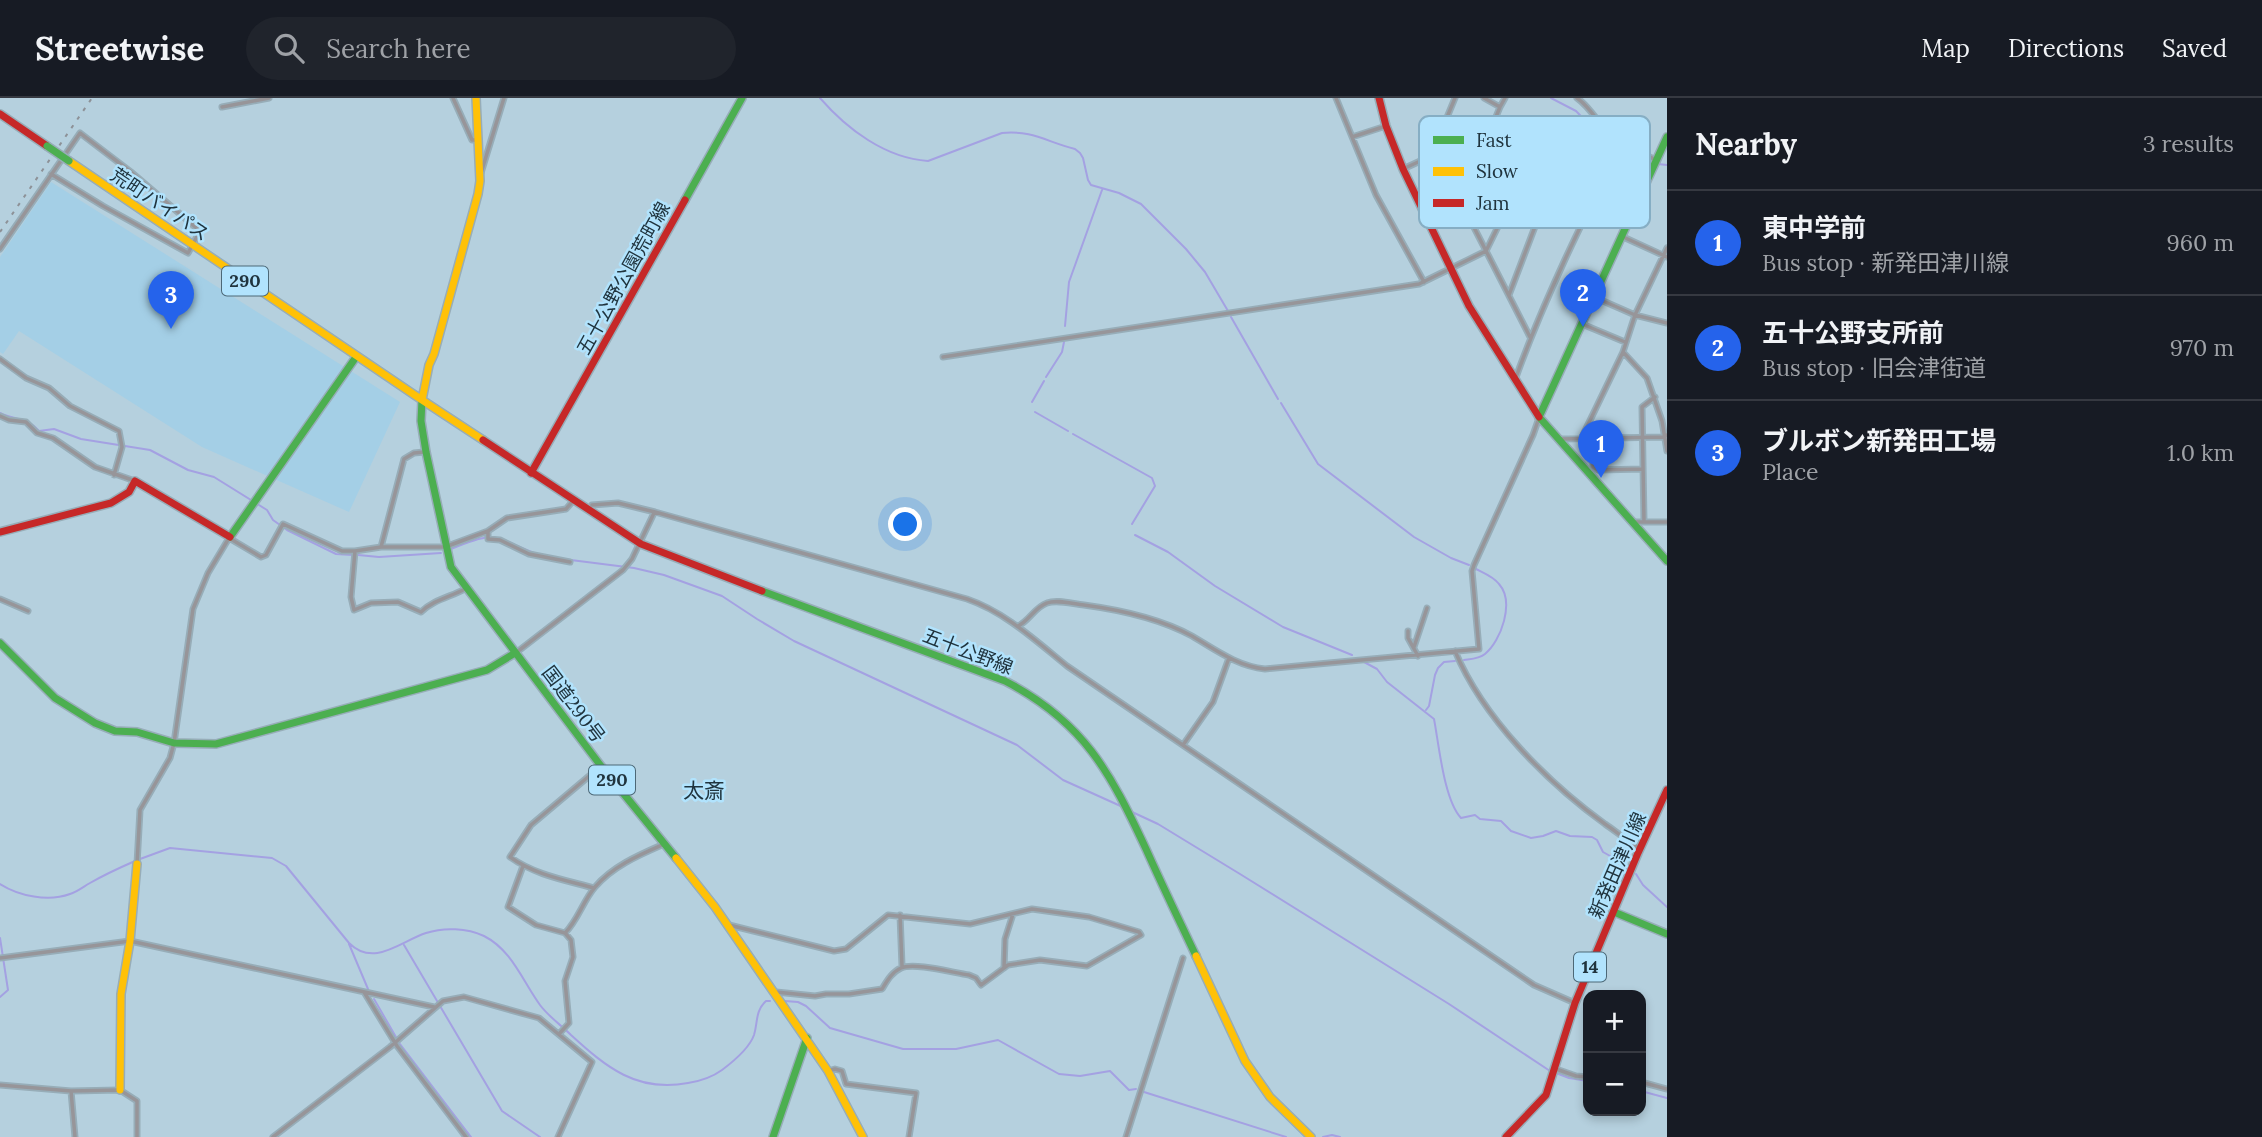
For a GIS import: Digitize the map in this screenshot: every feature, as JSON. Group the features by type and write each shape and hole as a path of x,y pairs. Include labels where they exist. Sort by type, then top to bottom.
{"main road":[{"name":"国道290号","path":"476,98 480,178 478,194 429,365 422,400 421,421 426,452 445,547 452,567 601,766 715,906 807,1038 863,1137"},
{"name":"五十公野公園荒町線","path":"531,473 742,98"},
{"path":"1380,98 1386,126 1419,202"},
{"name":"荒町バイパス","path":"0,112 356,358 422,400"},
{"path":"1650,173 1667,137"},
{"path":"1432,228 1469,306 1539,417 1667,561"},
{"path":"1539,417 1625,228"},
{"path":"0,532 111,503 129,492 135,481 229,538 356,358"},
{"name":"五十公野線","path":"422,400 640,544 1005,681 1033,695 1065,719 1089,745 1113,781 1245,1060 1270,1097 1311,1137"},
{"path":"0,643 55,698 95,723 115,731 137,732 174,743 216,744 487,670 516,653"},
{"name":"新発田津川線","path":"1506,1137 1546,1096 1575,1003 1667,790"},
{"path":"120,1090 121,994 130,941 137,864"},
{"path":"1614,912 1667,934"},
{"path":"773,1137 807,1038"}],"street":[{"path":"222,107 269,98"},
{"path":"453,98 472,140 478,140"},
{"path":"480,178 504,98"},
{"path":"1336,98 1376,195 1424,282"},
{"path":"1448,116 1455,98"},
{"path":"1485,98 1500,107"},
{"path":"1496,116 1504,98"},
{"path":"1577,98 1595,116"},
{"path":"1352,137 1386,126"},
{"path":"0,248 51,174 80,133 200,231 188,253 51,174"},
{"path":"1650,157 1656,160"},
{"path":"1403,169 1419,162"},
{"path":"1474,228 1530,337"},
{"path":"943,357 1424,282 1486,251 1497,228"},
{"path":"1509,295 1534,228"},
{"path":"1515,380 1530,337 1580,228"},
{"path":"1621,236 1665,256"},
{"path":"1581,439 1623,352 1635,315 1667,248"},
{"path":"1594,297 1635,315 1667,323"},
{"path":"1582,324 1625,342"},
{"path":"1623,352 1647,378 1662,421 1667,450"},
{"path":"0,359 26,378 49,388 70,406 119,431 122,447 114,475"},
{"path":"1644,522 1642,407 1654,397"},
{"path":"0,416 26,422 37,433 48,435 95,467 135,481"},
{"path":"1018,626 1047,603 1119,611 1158,621 1229,658 1265,669 1479,649 1472,571 1539,417"},
{"path":"1559,439 1643,439 1666,436"},
{"path":"1593,439 1593,467 1598,470"},
{"path":"381,547 404,459 414,453 426,452"},
{"path":"1587,470 1643,469"},
{"path":"137,864 140,810 170,758 174,743 193,609 208,573 229,538 261,558 266,555 284,524 342,551 381,547 445,547 488,531 507,517 566,509 573,501"},
{"path":"592,505 618,503 982,605 1018,626 1067,666 1534,985 1575,1003"},
{"path":"516,653 623,570 655,513"},
{"path":"1632,522 1667,522"},
{"path":"488,531 488,539 500,540 529,554 570,562"},
{"path":"355,551 351,597 354,610 371,603 398,602 421,612 430,604 467,589"},
{"path":"0,598 28,611"},
{"path":"1414,647 1427,608"},
{"path":"1408,631 1408,638 1418,656"},
{"path":"1455,651 1475,692 1558,788 1640,848"},
{"path":"1183,746 1213,702 1229,658"},
{"path":"594,888 523,866 510,857 527,830 601,766"},
{"path":"565,933 594,888 636,856 664,844"},
{"path":"523,866 508,906 536,925 565,933 571,940 573,957 565,981 569,1023 559,1034"},
{"path":"727,925 834,951 846,949 888,915 970,924 1032,909 1089,917 1139,932 1141,935 1087,966 1040,960 1008,965 981,985 976,978 969,975 902,966 891,975 882,989 815,996 774,992"},
{"path":"1004,968 1005,939 1013,914"},
{"path":"900,915 902,966"},
{"path":"0,958 130,941 434,1007"},
{"path":"1126,1137 1183,958"},
{"path":"364,992 395,1043 466,1137"},
{"path":"273,1137 395,1043 434,1007 443,1001 464,997 539,1018 592,1062 558,1137"},
{"path":"1556,1069 1583,1077"},
{"path":"828,1071 842,1071 846,1084 916,1093 909,1137"},
{"path":"1646,1083 1667,1089"},
{"path":"0,1085 71,1091 120,1090 137,1101 137,1137"},
{"path":"71,1091 75,1137"}],"shaded area":[{"path":"51,182 400,402 349,512 202,447 19,331 3,354 0,352 0,257"}],"waterway":[{"path":"820,98 868,140 912,159 928,161 1002,133 1031,135 1075,149 1083,158 1091,185 1119,193 1141,204 1205,272 1228,311"},
{"path":"1551,98 1581,116"},
{"path":"1658,164 1667,165"},
{"path":"1065,326 1069,282 1102,190"},
{"path":"1231,317 1278,399"},
{"path":"1046,377 1062,352 1064,342"},
{"path":"1032,402 1044,381"},
{"path":"1281,403 1318,464 1414,537 1469,565"},
{"path":"1035,412 1068,431"},
{"path":"0,413 25,421 39,431 54,429 81,439 150,450 188,470 214,477 267,510 273,520 287,530 336,554 352,555"},
{"path":"1073,434 1152,478 1155,486 1132,524"},
{"path":"1135,535 1168,552 1215,586 1283,627 1352,655"},
{"path":"451,549 487,537 503,540 537,554"},
{"path":"358,555 379,557 441,553"},
{"path":"563,559 634,568 664,575 722,596 794,641 1017,745 1063,780 1125,808"},
{"path":"1464,660 1480,657 1491,648 1501,631 1506,611 1504,592 1499,584 1476,569"},
{"path":"1426,710 1438,668 1444,662 1455,661"},
{"path":"1364,662 1377,669 1387,682 1434,719 1446,786 1461,818 1475,815 1480,819 1501,821 1511,831 1531,838 1556,831 1570,836 1592,837 1597,840 1603,852 1628,866"},
{"path":"1130,811 1158,824 1240,874 1449,1004 1550,1071"},
{"path":"140,859 170,848 272,858 286,866 349,943 368,953 388,950 426,933 440,930 463,930 484,936 510,958 551,1017 610,1067 638,1081 670,1085 693,1082 722,1070 749,1045 760,1009 766,1001 770,1001"},
{"path":"0,884 16,892 52,898 75,892 135,861"},
{"path":"1636,874 1643,885 1667,907"},
{"path":"0,938 8,990 0,997"},
{"path":"349,944 368,989"},
{"path":"404,945 502,1111 540,1137"},
{"path":"374,999 400,1044 471,1137"},
{"path":"785,1001 806,1006 830,1028 903,1049 956,1049 998,1040 1059,1074 1080,1076 1110,1071 1129,1090 1136,1089"},
{"path":"1556,1073 1583,1080"},
{"path":"1144,1092 1286,1137"},
{"path":"1646,1092 1667,1098"},
{"path":"1323,1137 1340,1137"}],"railway":[{"path":"0,232 92,98"}],"traffic: fast":[{"path":"685,200 742,98"},
{"path":"1650,174 1667,137"},
{"path":"47,146 69,161"},
{"path":"1625,228 1539,417 1667,561"},
{"path":"230,537 356,357"},
{"path":"422,400 421,421 426,452 451,567 601,766 676,858"},
{"path":"762,591 1005,681 1055,714 1092,752 1120,796 1196,956"},
{"path":"0,643 55,698 95,723 115,731 137,732 174,743 216,744 487,670 515,653"},
{"path":"1614,912 1667,934"},
{"path":"773,1137 807,1038"}],"traffic: slow":[{"path":"476,98 480,181 478,194 429,365 422,400 483,440"},
{"path":"69,161 422,400"},
{"path":"676,858 715,907 828,1071 863,1137"},
{"path":"120,1090 121,994 130,941 137,864"},
{"path":"1196,956 1245,1061 1270,1097 1311,1137"}],"traffic: jam":[{"path":"1379,98 1386,126 1419,202"},
{"path":"0,114 47,146"},
{"path":"531,473 685,200"},
{"path":"1431,228 1469,306 1539,417"},
{"path":"483,440 641,544 762,591"},
{"path":"0,532 111,503 129,492 135,481 230,537"},
{"path":"1506,1137 1546,1095 1575,1003 1667,790"}],"place":[{"name":"五十公野支所前","path":"1583,327"},
{"name":"ブルボン新発田工場","path":"171,329"},
{"name":"東中学前","path":"1601,478"}],"district":[{"name":"太斎","path":"704,791"}]}
